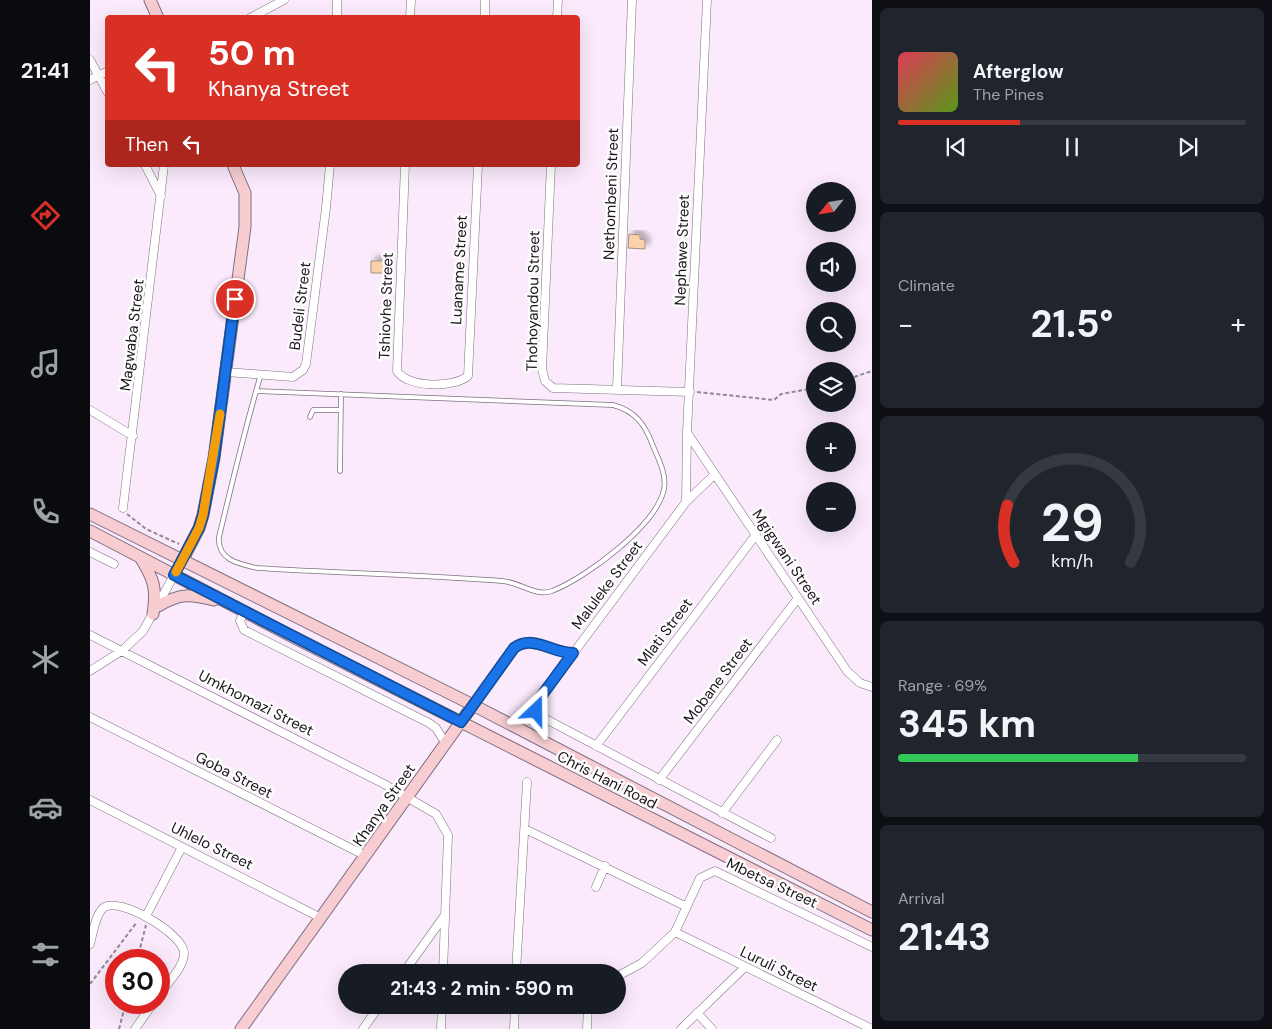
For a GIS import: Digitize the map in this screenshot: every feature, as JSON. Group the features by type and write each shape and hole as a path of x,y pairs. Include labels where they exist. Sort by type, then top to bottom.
{"main road":[{"path":"150,0 157,15"},
{"path":"182,561 203,515 214,458 226,372 247,202 234,167"},
{"name":"Chris Hani Road","path":"90,514 473,705 872,912"},
{"name":"Chris Hani Road","path":"90,532 872,930"},
{"path":"140,557 153,581 156,595 155,610"},
{"path":"155,610 170,600 191,594 233,604"},
{"name":"Khanya Street","path":"241,1029 473,705"}],"street":[{"path":"256,15 284,0"},
{"path":"336,15 337,0"},
{"path":"410,15 411,0"},
{"path":"484,15 485,0"},
{"path":"557,15 558,0"},
{"name":"Nethombeni Street","path":"617,389 632,0"},
{"name":"Nephawe Street","path":"686,502 687,433 707,0"},
{"path":"90,60 105,87"},
{"path":"90,80 105,73"},
{"path":"146,167 161,196"},
{"name":"Magwaba Street","path":"124,508 164,167"},
{"path":"324,167 329,176"},
{"name":"Budeli Street","path":"226,372 293,376 303,370 306,364 330,167"},
{"name":"Tshiovhe Street","path":"405,167 397,371 402,378 413,382 451,384 468,376"},
{"name":"Luaname Street","path":"468,376 478,167"},
{"name":"Thohoyandou Street","path":"551,167 544,377 553,388 690,392"},
{"path":"90,410 133,436"},
{"name":"Mgigwani Street","path":"687,433 847,670 860,683 872,687"},
{"name":"Maluleke Street","path":"596,746 542,717 536,711 537,702 686,502 714,475"},
{"name":"Mlati Street","path":"596,746 755,536"},
{"path":"90,552 114,564"},
{"path":"90,671 123,650 143,631 182,561"},
{"name":"Mobane Street","path":"659,780 798,598"},
{"path":"244,610 240,621 244,630 429,723 436,728 446,744"},
{"name":"Umkhomazi Street","path":"90,635 123,650 436,814 447,830 443,964"},
{"name":"Khanya Street","path":"473,705 518,645 535,642 559,652 573,653"},
{"name":"Goba Street","path":"90,717 366,856"},
{"path":"722,813 777,740"},
{"path":"596,746 770,838"},
{"path":"517,964 527,782"},
{"name":"Uhlelo Street","path":"90,800 321,918"},
{"path":"525,829 685,906"},
{"path":"145,916 182,847"},
{"path":"596,887 605,866"},
{"name":"Mbetsa Street","path":"626,972 642,964 675,932 685,906 700,878 715,872 872,946"},
{"path":"90,944 99,914 104,907 116,904 145,916 176,938 184,949 183,960 170,979"},
{"path":"410,964 445,914"},
{"name":"Luruli Street","path":"675,932 863,1027 872,1029"},
{"path":"681,1029 744,968"},
{"path":"135,1029 146,1014"},
{"path":"366,1027 374,1014"},
{"path":"441,1029 442,1014"},
{"path":"514,1029 515,1014"},
{"path":"587,1029 588,1014"},
{"path":"697,1014 712,1029"}],"lane":[{"path":"256,391 597,403 622,408 638,418 650,438 664,478 662,498 641,527 623,545 576,578 552,591 542,593 514,582 338,574 257,568 243,565 225,556 218,545 219,537 256,391 261,374"},
{"path":"340,471 341,394"},
{"path":"310,417 313,410 341,410"}],"path":[{"path":"856,376 872,371"},
{"path":"690,392 774,400 781,394 806,390"},
{"path":"124,508 127,514 146,529 188,548"},
{"path":"139,949 145,916"},
{"path":"90,984 145,916"},
{"path":"119,1029 123,1014"}],"building":[{"path":"629,234 640,235 640,239 645,240 645,249 628,248"},
{"path":"371,261 387,261 386,273 371,273"}],"slow traffic":[{"path":"176,572 199,528 203,515 220,414"}],"route":[{"path":"235,299 214,458 203,515 199,528 174,575 461,722 518,645 530,641 559,652 573,653 537,702 536,711"}]}
